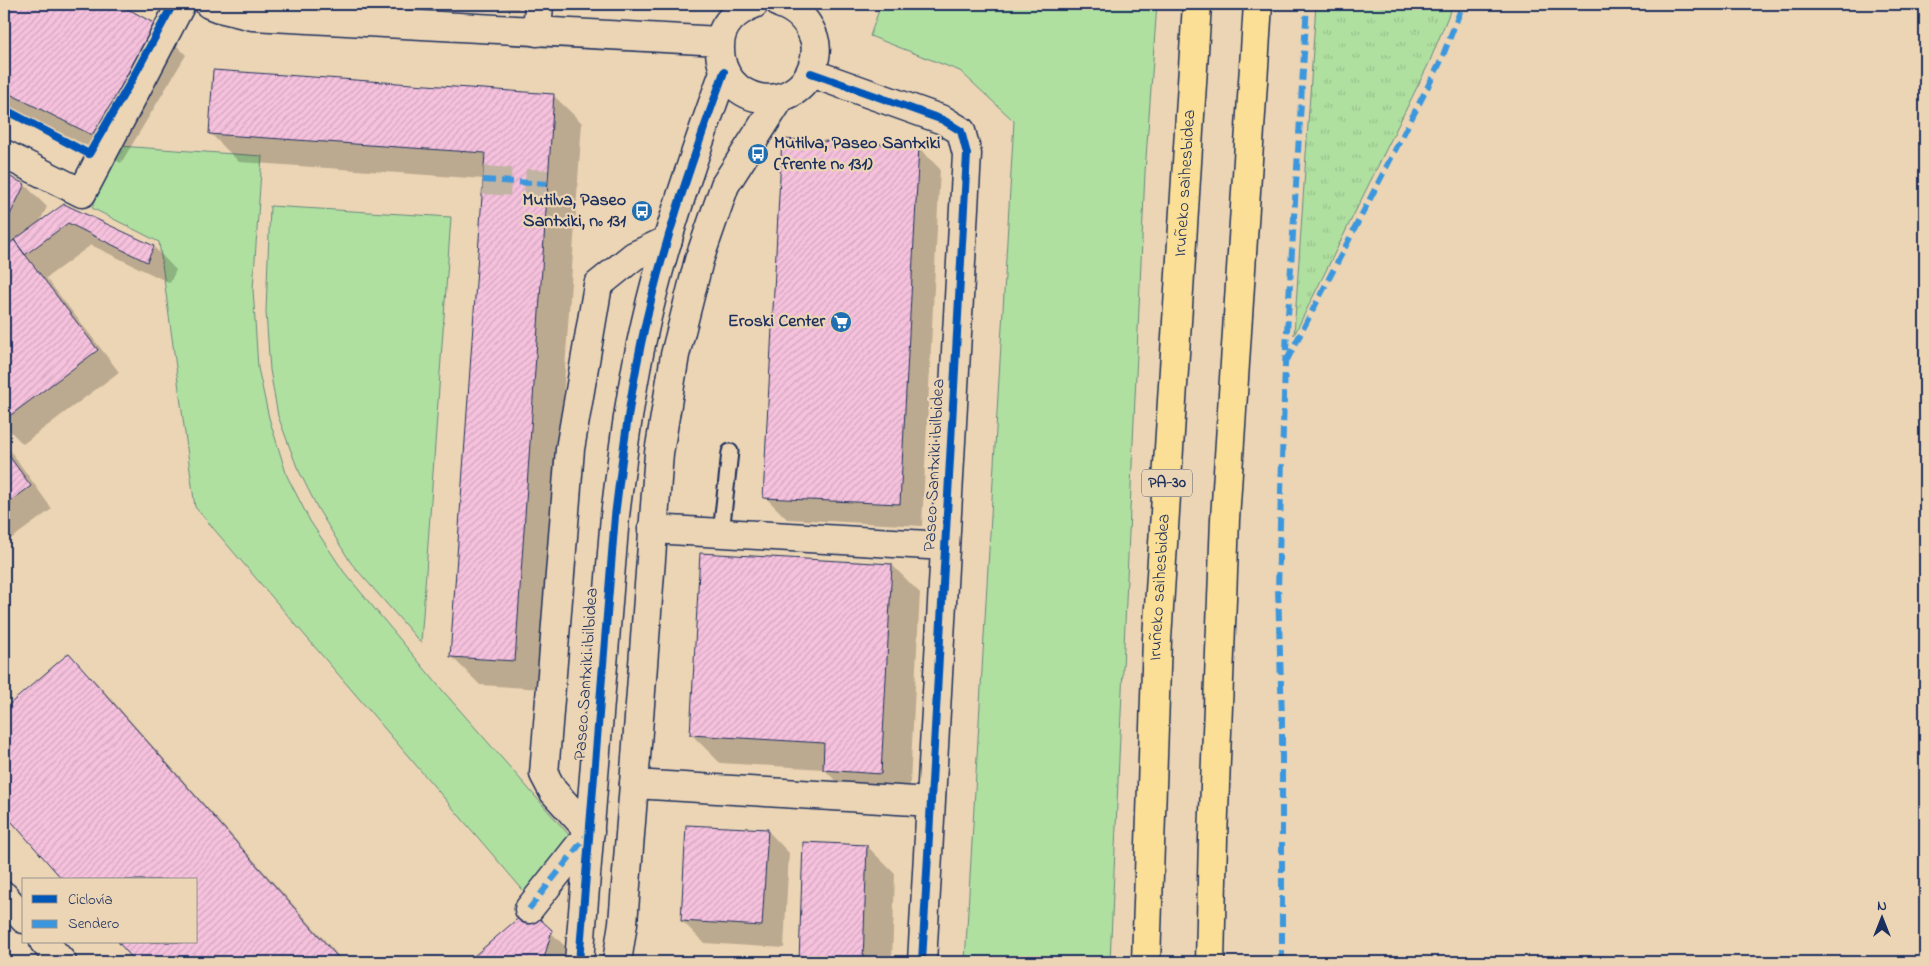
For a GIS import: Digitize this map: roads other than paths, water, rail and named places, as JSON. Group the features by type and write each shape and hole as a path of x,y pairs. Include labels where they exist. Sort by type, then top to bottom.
{"highway":[{"name":"Iruñeko saihesbidea","path":"1146,962 1158,639 1197,4"},
{"path":"1210,962 1225,519 1258,4"}],"street":[{"path":"4,154 82,193 181,4"},
{"path":"209,4 252,16 720,41"},
{"path":"537,32 539,4"},
{"path":"753,4 731,18 724,29 720,41 719,57 724,72 734,86 748,95 764,99 781,97 793,92 803,84 811,73 816,58 816,43 811,28 796,8"},
{"name":"Paseo Santxiki ibilbidea","path":"579,962 614,526 623,449 641,344 668,240 724,72"},
{"name":"Paseo Santxiki ibilbidea","path":"811,73 943,120 961,131 967,154 922,962"},
{"path":"617,962 623,923 659,453 675,355 699,260 724,185 781,97"},
{"name":"Paseo Santxiki ibilbidea","path":"590,832 553,791 544,774 570,449 598,285 634,256 668,240"},
{"name":"Paseo Santxiki ibilbidea","path":"652,529 945,546"},
{"path":"634,784 931,802"},
{"path":"529,909 590,832"},
{"path":"4,896 22,917"},
{"path":"46,944 62,962"}],"lane":[{"path":"721,533 730,452"}],"tunnel":[{"path":"483,180 547,184"}],"place":[{"name":"Mutilva, Paseo Santxiki (frente nº 131)","path":"758,154"},
{"name":"Mutilva, Paseo Santxiki, nº 131","path":"642,211"},
{"name":"Eroski Center","path":"841,322"}]}
